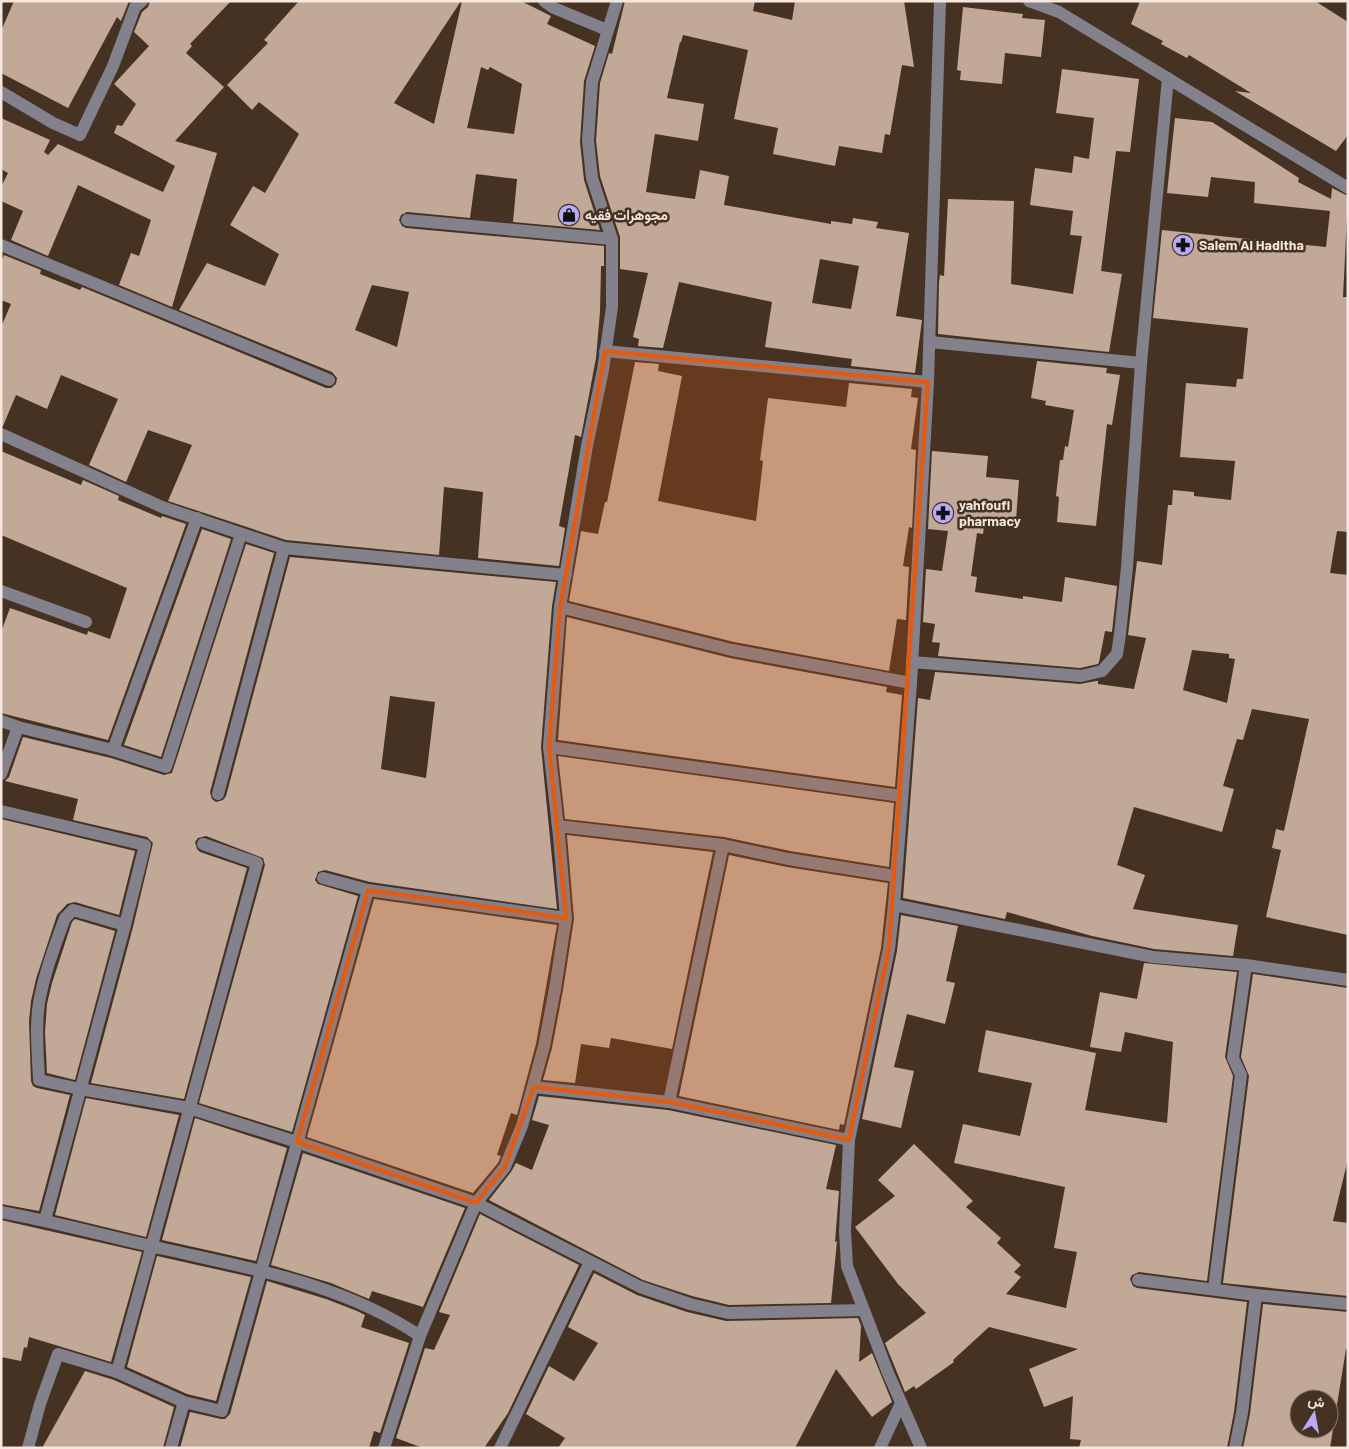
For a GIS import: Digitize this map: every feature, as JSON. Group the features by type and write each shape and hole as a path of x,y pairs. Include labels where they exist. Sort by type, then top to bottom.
{"street":[{"path":"1,92 53,123 80,135 113,66 135,7 142,1"},
{"path":"544,1 554,8 607,30"},
{"path":"384,1448 420,1336 476,1203 505,1167 522,1126 534,1087 555,988 566,918 549,747 560,608 587,446 603,370 612,307 612,239 592,178 588,141 592,82 617,1"},
{"path":"921,1448 847,1266 845,1231 848,1140 889,950 894,905 911,683 928,382 940,1"},
{"path":"1029,1 1059,12 1348,188"},
{"path":"912,662 1081,676 1102,671 1117,654 1127,567 1141,363 1168,78"},
{"path":"408,220 612,239"},
{"path":"1,245 329,380"},
{"path":"930,342 1141,363"},
{"path":"606,351 928,382"},
{"path":"1,434 162,507 284,548 566,575"},
{"path":"113,750 197,518"},
{"path":"1,720 18,727 113,750 166,767 241,534"},
{"path":"218,794 284,548"},
{"path":"1,591 86,622"},
{"path":"560,608 732,650 911,683"},
{"path":"1,774 18,727"},
{"path":"549,747 901,796"},
{"path":"1,811 145,845 45,1220"},
{"path":"558,826 723,845 788,859 895,876"},
{"path":"117,1372 150,1246 257,863 203,844"},
{"path":"669,1102 723,845"},
{"path":"323,878 368,890 566,918"},
{"path":"28,1448 40,1404 58,1354 117,1372 184,1402 222,1411 368,890"},
{"path":"894,905 1153,957 1246,966 1348,980"},
{"path":"125,925 73,910 65,918 43,984 37,1030 39,1080 189,1108 297,1142 476,1203 640,1287 690,1304 728,1313 864,1310"},
{"path":"1214,1289 1241,1075 1233,1058 1246,966"},
{"path":"534,1087 669,1102 848,1140"},
{"path":"1,1212 45,1220 262,1271 326,1289 395,1319 420,1336"},
{"path":"500,1448 590,1262"},
{"path":"1138,1280 1256,1295 1348,1304"},
{"path":"1234,1448 1242,1413 1256,1295"},
{"path":"171,1448 184,1402"},
{"path":"880,1448 902,1403"}],"highlighted area":[{"path":"605,351 928,382 889,949 849,1140 669,1102 534,1087 505,1167 476,1203 297,1142 368,890 566,918 549,747 560,607"}],"building":[{"path":"14,1 129,1 121,21 117,17 68,108 1,73 1,31"},
{"path":"150,1 231,1 190,44 192,46 186,53 224,87 175,141 217,153 172,307 119,285 131,253 139,256 151,220 78,185 48,256 11,240 23,211 1,201 1,187 8,173 1,169 1,118 50,140 44,152 48,155 58,144 163,192 175,166 114,133 117,125 122,126 136,104 114,84 149,46 134,32 142,12 148,7"},
{"path":"299,1 461,1 394,103 434,124 462,1 521,1 551,16 547,24 595,46 584,81 580,142 584,180 600,230 513,222 517,179 476,174 470,218 407,212 401,215 399,220 402,226 406,228 604,246 604,266 601,266 596,358 581,437 575,435 559,526 565,528 559,566 478,558 483,492 444,487 439,555 286,540 168,501 192,445 148,430 126,482 89,465 118,399 61,375 47,409 16,395 3,426 1,426 1,327 11,304 1,300 1,262 4,255 41,270 40,274 80,290 82,287 326,388 331,388 336,384 337,378 332,372 179,310 207,263 265,286 279,254 230,225 253,186 265,193 299,134 259,102 252,110 227,85 268,43 264,40","holes":["481,67 488,70 490,67 522,84 514,134 467,128","372,285 409,292 397,347 355,330"]},
{"path":"625,1 755,1 753,11 792,20 795,1 904,1 914,67 902,65 890,135 885,134 882,153 839,146 835,166 773,154 778,128 734,119 748,50 683,35 667,98 704,104 698,141 655,134 646,192 695,199 700,170 729,176 724,205 831,224 831,221 852,224 853,218 878,222 876,228 909,233 896,316 922,320 915,373 851,366 852,359 765,347 772,302 679,282 663,348 638,346 639,339 633,337 648,273 620,269 620,237 600,176 596,141 600,83 609,53 612,54","holes":["820,259 859,266 851,309 812,303"]},
{"path":"1140,1 1315,1 1348,22 1348,135 1336,151 1235,91 1251,93 1189,55 1187,58 1161,44 1163,41 1131,24"},
{"path":"963,7 1023,14 1022,18 1045,20 1041,57 1005,53 1002,84 960,80 961,71 957,70"},
{"path":"1062,69 1139,79 1130,152 1116,151 1101,271 1122,274 1109,352 938,334 939,283 940,275 944,276 948,199 1014,201 1011,284 1073,294 1082,236 1070,235 1073,211 1030,205 1035,168 1072,173 1074,156 1089,159 1094,118 1056,113"},
{"path":"1175,118 1212,122 1299,178 1298,182 1331,199 1332,188 1348,196 1343,297 1348,297 1348,532 1337,531 1330,573 1348,575 1348,935 1266,917 1281,850 1272,848 1276,829 1284,831 1309,719 1252,709 1243,740 1237,739 1223,786 1234,789 1222,832 1134,807 1117,865 1145,875 1133,909 1238,925 1233,956 1154,949 1092,936 1007,912 1005,919 903,898 918,698 930,700 935,672 1080,684 1098,681 1098,684 1134,689 1146,638 1128,635 1137,561 1162,565 1168,505 1172,505 1173,490 1194,492 1194,496 1231,500 1235,461 1180,457 1186,383 1236,387 1237,379 1243,379 1248,328 1153,318 1162,230 1326,247 1330,211 1254,203 1255,182 1211,177 1208,197 1167,193","holes":["1192,650 1229,654 1229,658 1235,659 1227,703 1183,690"]},
{"path":"1037,361 1107,368 1106,373 1120,375 1112,425 1107,424 1096,526 1057,522 1059,497 1056,496 1060,460 1063,460 1065,446 1068,447 1074,410 1045,405 1046,401 1031,398"},
{"path":"635,362 659,364 658,371 682,376 658,501 756,521 763,461 760,460 768,398 846,407 849,383 912,389 911,397 918,398 911,449 916,450 912,528 909,527 903,566 909,567 906,620 897,619 889,671 734,642 569,601 581,531 598,534 605,502 607,502"},
{"path":"1,451 81,485 83,480 119,496 118,500 161,518 162,516 186,524 108,740 1,713 1,632 10,608 87,635 88,631 110,639 127,588 1,535"},
{"path":"932,451 988,456 986,477 1019,480 1016,520 985,517 983,534 977,533 971,576 977,577 975,592 1023,599 1023,596 1062,602 1065,577 1117,586 1112,632 1105,631 1098,664 1080,668 938,656 940,643 932,642 935,624 923,622 926,569 942,571 948,531 928,529"},
{"path":"202,529 231,539 161,757 124,745"},
{"path":"246,544 274,553 210,792 212,799 216,802 223,800 226,796 290,557 556,582 552,606 541,747 557,909 370,882 325,870 318,872 315,880 318,884 358,896 292,1132 199,1103 265,865 263,858 206,836 198,838 195,842 200,852 247,868 184,1099 91,1083 133,927 153,843 147,837 73,820 78,799 5,781 9,777 23,737 111,758 164,775 172,773","holes":["390,696 435,702 426,778 381,769"]},
{"path":"567,617 730,658 887,687 886,692 902,695 895,787 558,740"},
{"path":"558,756 894,803 889,867 790,851 724,837 565,819"},
{"path":"1,819 135,851 119,915 75,902 67,904 57,915 36,979 29,1021 31,1081 33,1086 37,1088 70,1095 39,1211 1,1204"},
{"path":"567,835 713,852 672,1049 611,1038 609,1048 581,1044 575,1083 543,1080 552,1048 574,919"},
{"path":"729,855 787,867 888,883 881,948 844,1125 840,1124 839,1130 679,1096"},
{"path":"374,899 557,925 536,1044 517,1115 511,1113 497,1155 501,1156 498,1163 473,1193 307,1137"},
{"path":"901,915 958,926 946,981 955,983 945,1024 907,1014 894,1067 914,1071 901,1128 862,1119 897,951"},
{"path":"75,919 115,931 75,1080 47,1073 45,1032 47,1004 52,983 72,922"},
{"path":"1144,963 1237,972 1225,1057 1233,1076 1207,1281 1139,1272 1132,1275 1130,1279 1133,1286 1137,1288 1247,1302 1234,1412 1227,1448 1079,1448 1081,1440 1070,1439 1073,1396 1044,1407 1029,1369 1078,1349 989,1327 953,1360 954,1362 916,1389 914,1386 905,1392 885,1343 926,1313 898,1284 855,1227 895,1196 878,1180 914,1144 973,1201 966,1207 1001,1238 997,1243 1021,1265 1014,1272 1021,1277 1006,1294 1066,1308 1077,1252 1054,1248 1065,1187 954,1163 963,1124 1020,1136 1032,1083 978,1072 986,1030 1096,1053 1085,1110 1167,1123 1173,1042 1125,1032 1121,1052 1090,1047 1100,992 1137,999"},
{"path":"1253,974 1348,988 1348,1159 1333,1221 1348,1223 1348,1296 1223,1283 1249,1076 1241,1057"},
{"path":"539,1096 668,1110 836,1145 826,1189 839,1191 835,1242 837,1241 831,1303 729,1305 692,1296 643,1280 489,1200 516,1163 532,1170 549,1125 532,1120"},
{"path":"86,1098 179,1115 146,1237 55,1215"},
{"path":"195,1118 287,1148 256,1261 162,1240"},
{"path":"303,1153 465,1208 423,1307 372,1291 369,1299 331,1283 271,1265"},
{"path":"480,1214 579,1265 508,1413 484,1448 423,1448 396,1438 425,1348 434,1350 450,1315 439,1312"},
{"path":"1,1220 142,1252 111,1362 29,1337 27,1348 24,1347 21,1361 1,1357"},
{"path":"157,1256 251,1277 216,1401 187,1394 127,1367"},
{"path":"594,1273 637,1295 687,1312 726,1321 858,1318 861,1326 859,1362 872,1353 892,1402 872,1417 836,1369 795,1448 558,1448 565,1438 526,1414 549,1366 574,1381 598,1343 568,1327"},
{"path":"267,1281 326,1299 357,1311 365,1315 361,1327 409,1343 380,1433 374,1431 369,1448 180,1448 190,1412 221,1419 225,1419 230,1414"},
{"path":"1263,1304 1348,1312 1348,1349 1346,1349 1339,1392 1339,1389 1289,1389 1289,1439 1331,1439 1330,1448 1243,1448 1250,1414"},
{"path":"85,1371 114,1380 174,1407 163,1448 42,1448"}],"place":[{"name":"مجوهرات فقيه","path":"569,215"},
{"name":"Salem Al Haditha","path":"1183,245"},
{"name":"yahfoufi pharmacy","path":"943,513"}]}
